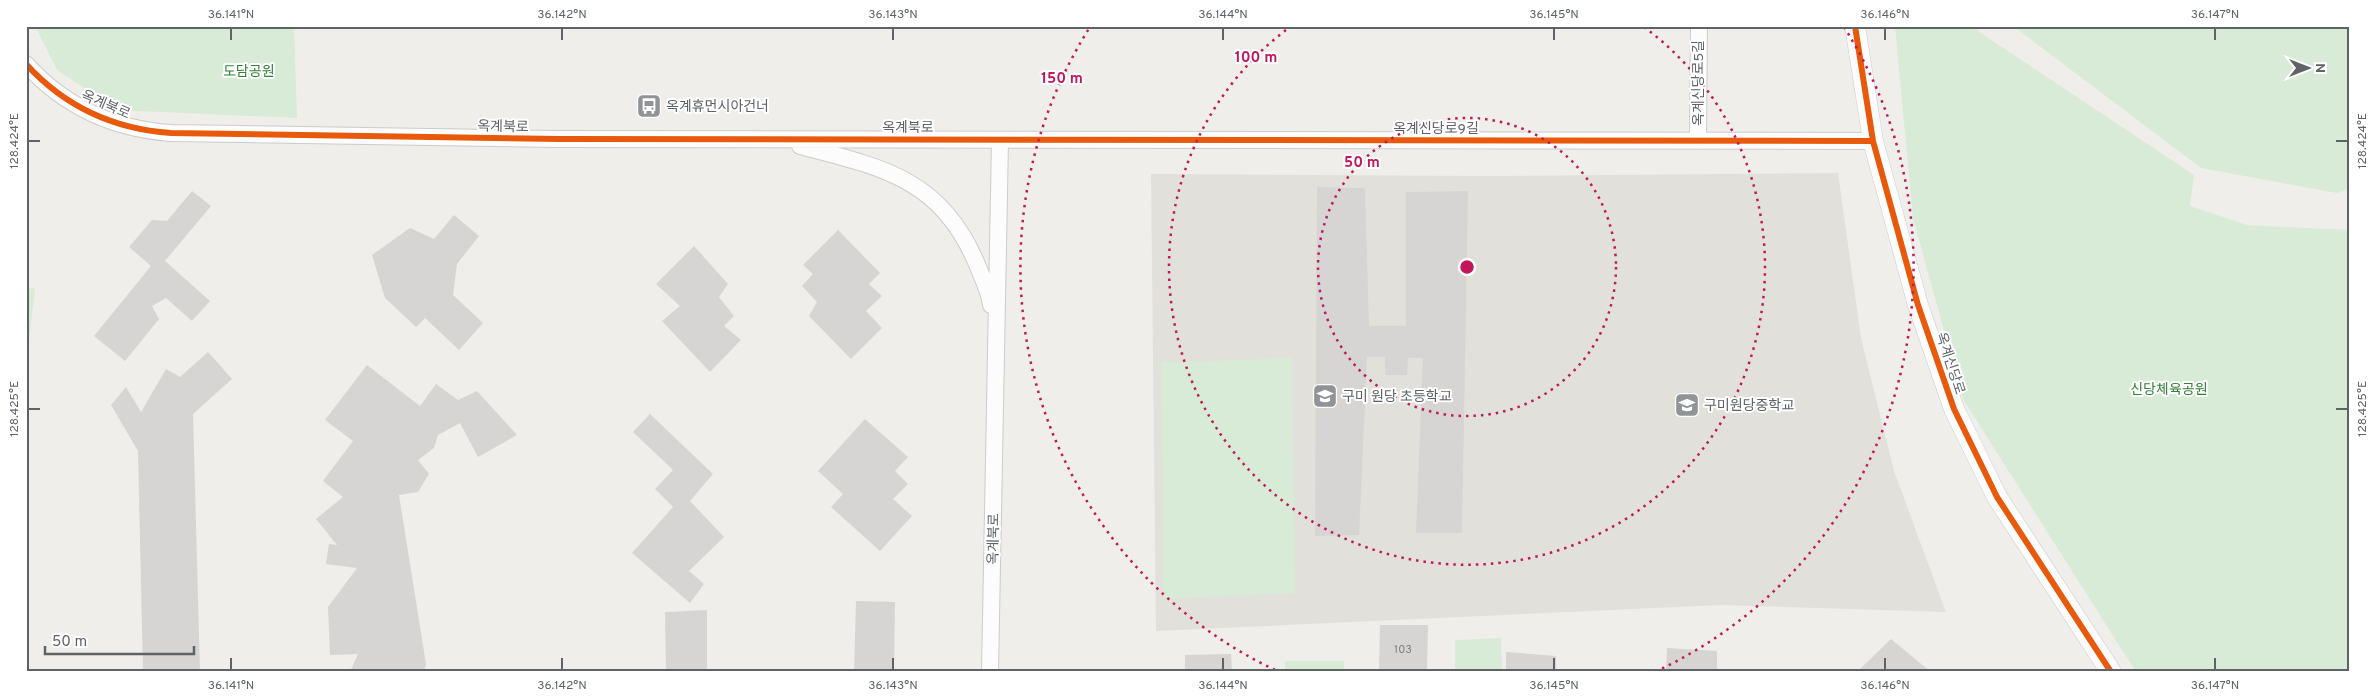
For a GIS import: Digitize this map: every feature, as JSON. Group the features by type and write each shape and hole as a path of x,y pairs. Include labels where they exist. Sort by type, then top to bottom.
{"street":[{"name":"옥계신당로5길","path":"1698,141 1699,26"},
{"name":"옥계신당로","path":"1855,26 1872,141 1918,305 1954,410 1997,498 2111,672"},
{"name":"옥계북로","path":"26,64 62,98 96,116 126,128 149,132 559,139 1000,140 990,672"},
{"path":"777,140 873,165 896,174 920,189 940,206 970,248 990,294 996,342"},
{"name":"옥계신당로9길","path":"1000,140 1872,141"}],"shaded area":[{"path":"1838,173 1861,338 1894,471 1946,612 1721,605 1156,631 1151,174 1489,176"}],"green space":[{"name":"도담공원","path":"35,26 294,26 297,118 118,110 57,70"},
{"name":"신당체육공원","path":"1895,26 1974,26 1979,32 2194,175 2190,206 2247,225 2350,230 2350,672 2136,672 1963,399 1913,218"},
{"path":"2013,26 2350,26 2350,188 2337,193 2201,168"},
{"path":"35,288 26,366 26,289"},
{"path":"1292,358 1295,593 1163,599 1161,363"},
{"path":"1501,638 1502,672 1455,672 1455,640"},
{"path":"1285,661 1344,661 1344,672 1285,672"}],"building":[{"path":"1317,187 1365,188 1369,326 1406,326 1406,192 1468,191 1462,533 1416,533 1423,358 1408,358 1407,375 1385,375 1385,357 1367,357 1359,535 1315,536"},
{"path":"192,191 211,206 165,261 210,301 192,321 166,298 152,306 159,319 125,361 94,336 151,266 129,247 152,220 167,221"},
{"path":"454,215 479,236 457,264 453,295 483,323 459,350 425,318 416,327 385,298 372,255 410,228 434,239"},
{"path":"838,230 880,273 869,284 882,296 866,311 882,328 851,359 809,316 817,302 802,286 813,274 803,265"},
{"path":"694,246 728,284 719,297 734,316 724,326 741,340 710,372 662,321 680,306 656,284"},
{"path":"208,352 232,379 193,414 200,672 143,672 138,451 111,405 126,387 141,412 166,369 180,377"},
{"path":"367,365 420,406 436,384 458,400 477,391 517,435 478,457 460,423 438,435 434,448 418,460 429,474 418,492 399,495 426,664 424,672 350,672 358,654 330,655 328,607 357,568 326,564 329,544 337,545 316,519 343,497 323,481 353,441 325,420"},
{"path":"650,414 713,474 690,501 724,537 689,571 704,584 690,603 632,553 673,507 655,489 673,470 633,432"},
{"path":"865,419 908,457 895,471 908,484 893,499 912,516 880,551 831,507 843,494 818,471"},
{"path":"856,601 895,602 894,672 854,672"},
{"path":"707,610 707,672 666,672 665,612"},
{"path":"1380,625 1428,625 1427,672 1379,672"},
{"path":"1891,639 1931,672 1857,672"},
{"path":"1667,648 1717,651 1717,672 1666,672"},
{"path":"1506,652 1556,656 1556,672 1506,672"},
{"path":"1231,654 1232,672 1185,672 1185,655"}],"cycle path":[{"path":"1855,26 1873,141 1918,305 1954,409 1997,497 2111,672"},
{"path":"26,64 57,92 91,113 129,127 171,133 559,139 1873,141"}],"place":[{"name":"옥계휴먼시아건너","path":"649,106"},
{"name":"구미 원당 초등학교","path":"1325,396"},
{"name":"구미원당중학교","path":"1687,405"}]}
